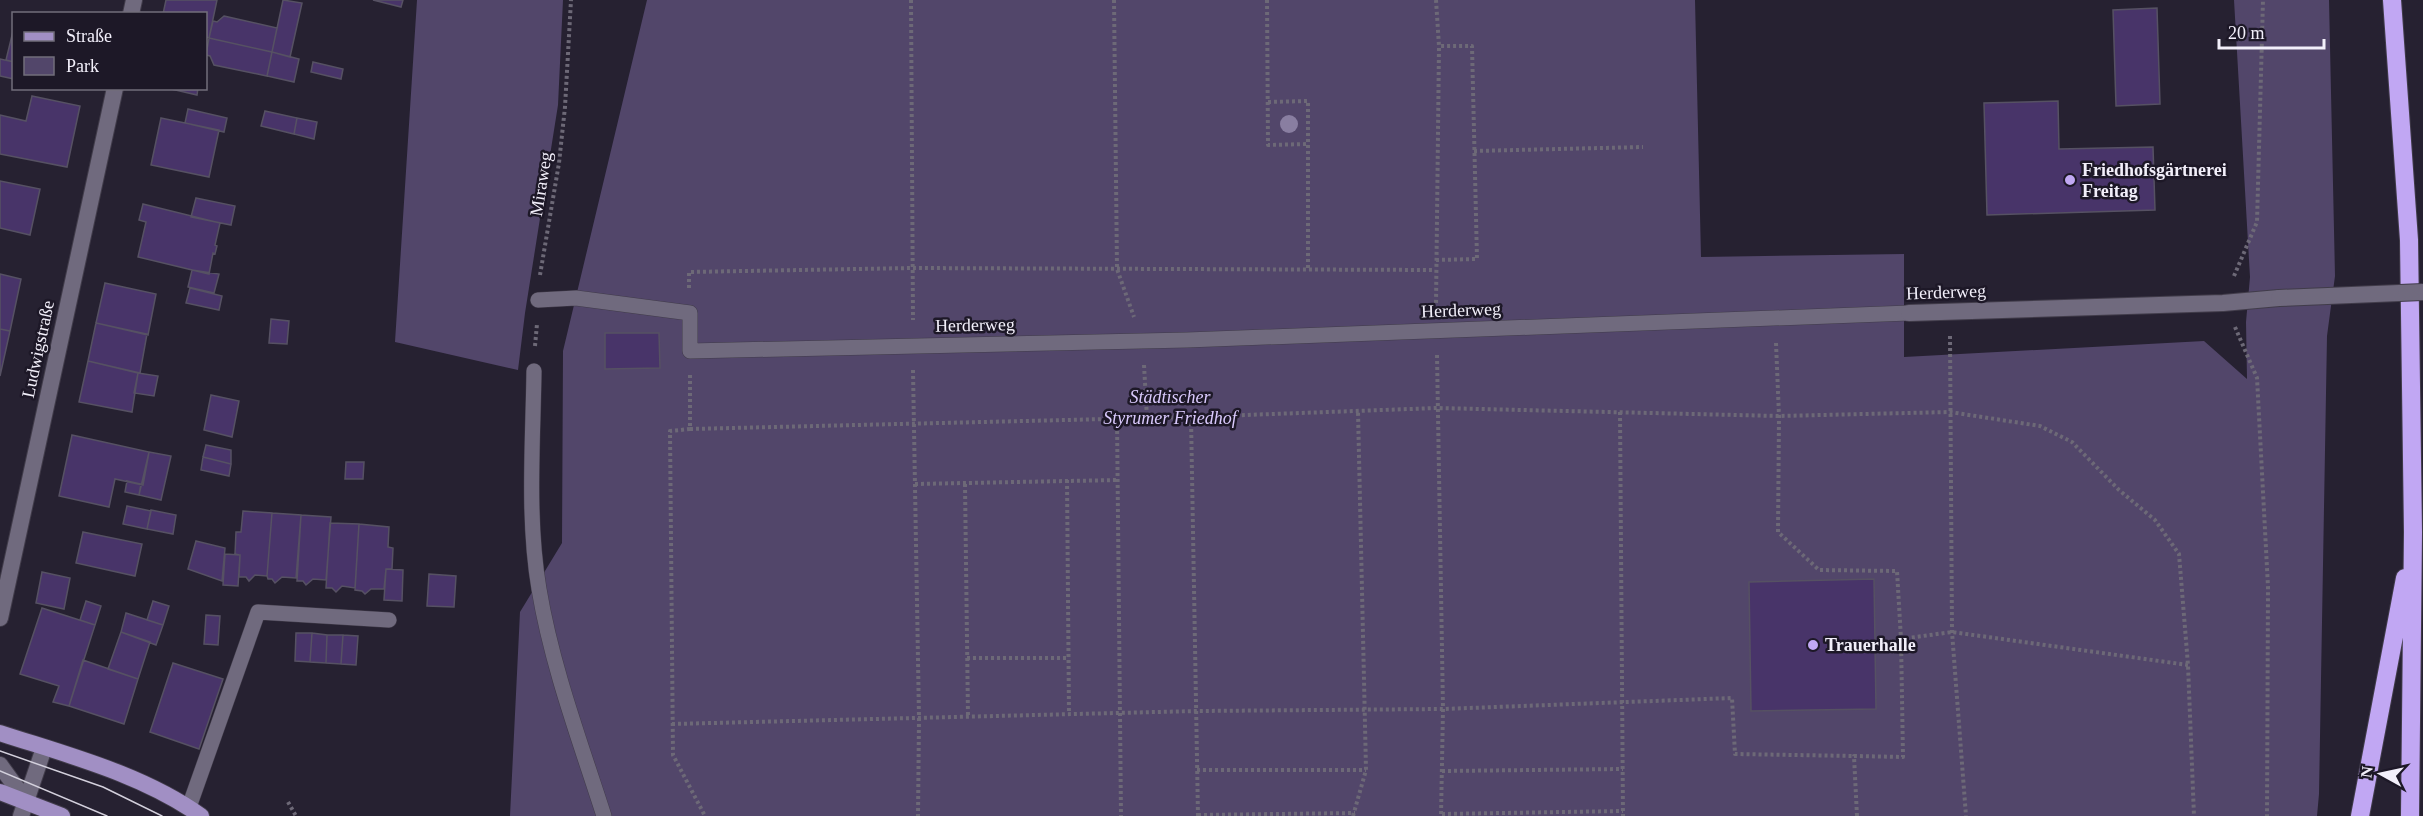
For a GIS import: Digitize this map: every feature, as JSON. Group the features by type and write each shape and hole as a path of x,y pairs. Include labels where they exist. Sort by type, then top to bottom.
{"highway":[{"path":"2392,0 2409,240 2413,532 2410,816"},
{"path":"2360,816 2413,532"}],"main road":[{"path":"0,733 110,770 195,812"},
{"path":"0,792 24,809 62,816"}],"street":[{"name":"Ludwigstraße","path":"0,618 116,90"},
{"name":"Herderweg","path":"1910,313 2223,303 2279,298 2423,292"},
{"path":"24,809 44,747"},
{"path":"0,765 24,809"}],"lane":[{"path":"538,300 576,298 690,313 690,351"},
{"name":"Herderweg","path":"690,351 1143,341 1910,313"},
{"path":"534,371 532,482 538,587 560,681 604,816"},
{"path":"195,812 258,612 389,620"}],"path":[{"name":"Miraweg","path":"534,371 538,300 565,107 571,0"},
{"path":"911,0 913,424 919,718 918,816"},
{"path":"1114,0 1117,269 1143,341 1147,418"},
{"path":"1267,0 1268,145 1308,144"},
{"path":"1436,0 1439,46 1435,270 1443,710 1442,815 1623,813 1620,412"},
{"path":"2262,0 2257,222 2223,303 2246,348 2257,378 2268,587 2267,816"},
{"path":"1436,260 1477,259 1472,46 1439,46"},
{"path":"1268,102 1308,101 1308,269"},
{"path":"1474,151 1643,147"},
{"path":"690,313 689,272 912,268 1435,270"},
{"path":"1950,311 1952,632 1966,816"},
{"path":"672,724 1197,711 1443,710 1732,698 1735,754 1904,756 1897,571 1819,570 1778,532 1779,416 1775,318"},
{"path":"690,351 690,429"},
{"path":"705,816 673,754 670,431 1437,408 1779,416 1950,412 2040,426 2072,442 2119,490 2155,520 2179,554 2188,665 2194,816"},
{"path":"1191,417 1198,815 1354,815 1366,770 1358,411"},
{"path":"1117,419 1121,816"},
{"path":"1067,480 1069,714"},
{"path":"915,484 1118,480"},
{"path":"965,484 968,717"},
{"path":"1901,639 1952,632 2188,665"},
{"path":"967,658 1069,658"},
{"path":"1854,756 1857,816"},
{"path":"1442,771 1623,769"},
{"path":"1197,770 1366,770"},
{"path":"288,802 296,816"}],"green space":[{"path":"417,0 563,0 558,105 518,370 395,342"},
{"name":"Städtischer Styrumer Friedhof","path":"647,0 1695,0 1701,257 1904,254 1904,357 2204,341 2247,379 2246,322 2250,277 2234,0 2329,0 2335,276 2327,336 2317,816 510,816 520,612 562,543 563,351"}],"building":[{"path":"166,0 217,0 209,38 207,37 207,12 163,12"},
{"path":"283,0 302,3 290,57 272,52"},
{"path":"373,0 403,0 401,7"},
{"path":"2157,8 2160,104 2116,106 2113,10"},
{"path":"224,16 277,28 272,52 209,38 213,21 217,22"},
{"path":"12,35 12,62 6,60"},
{"path":"209,38 272,52 267,76 214,65 210,56 207,55"},
{"path":"272,52 299,59 294,82 267,76"},
{"path":"0,59 12,62 12,79 0,76"},
{"path":"313,62 343,69 341,79 311,72"},
{"path":"176,90 198,90 197,95"},
{"path":"32,96 80,106 67,167 0,154 0,115 26,121"},
{"name":"Friedhofsgärtnerei Freitag","path":"2058,101 2059,149 2153,147 2155,210 1987,215 1984,103"},
{"path":"188,109 227,118 224,132 185,123"},
{"path":"265,111 297,118 294,134 261,126"},
{"path":"161,118 219,130 209,177 151,165"},
{"path":"297,118 317,122 314,139 294,134"},
{"path":"0,181 40,189 30,235 0,228"},
{"path":"196,198 235,206 231,225 191,217"},
{"path":"143,204 220,223 215,245 217,246 215,254 213,253 209,274 138,257 146,222 139,220"},
{"path":"192,270 219,274 214,293 188,287"},
{"path":"0,274 21,279 10,331 0,329"},
{"path":"105,283 156,294 148,335 96,323"},
{"path":"190,288 222,296 219,310 186,303"},
{"path":"271,319 289,321 287,344 269,343"},
{"path":"96,323 147,334 140,373 88,361"},
{"path":"0,329 10,331 0,376"},
{"path":"605,333 659,333 660,368 605,369"},
{"path":"88,361 138,373 132,412 79,402"},
{"path":"138,373 158,376 154,396 134,393"},
{"path":"211,395 239,401 232,437 204,430"},
{"path":"72,435 149,452 143,485 115,479 109,507 59,496"},
{"path":"206,445 231,450 231,464 203,457"},
{"path":"149,452 171,456 161,500 139,495"},
{"path":"203,457 231,464 229,476 201,470"},
{"path":"346,462 364,462 363,479 345,479"},
{"path":"127,481 141,484 139,495 125,492"},
{"path":"127,506 151,511 147,529 123,524"},
{"path":"151,510 176,515 173,534 147,529"},
{"path":"243,511 272,513 267,576 255,575 249,581 246,577 239,577 240,555 235,554 236,532 241,532"},
{"path":"272,513 301,515 296,578 282,577 275,583 267,576"},
{"path":"301,515 331,517 326,580 313,579 306,585 303,581 297,581"},
{"path":"330,523 359,524 355,588 342,586 336,592 332,588 326,588"},
{"path":"359,524 389,527 388,547 393,548 392,569 386,569 384,589 371,589 365,594 355,590"},
{"path":"83,532 142,544 135,576 76,563"},
{"path":"196,541 225,548 222,581 188,569"},
{"path":"225,554 240,555 238,586 223,585"},
{"path":"386,569 403,570 402,601 384,600"},
{"path":"42,572 70,578 64,609 36,603"},
{"path":"429,574 456,576 454,607 427,606"},
{"name":"Trauerhalle","path":"1874,579 1876,709 1751,711 1749,582"},
{"path":"86,601 101,606 95,625 80,620"},
{"path":"153,601 169,606 163,625 147,620"},
{"path":"42,608 95,625 69,706 53,702 59,686 20,674"},
{"path":"126,613 163,625 156,645 121,632"},
{"path":"206,615 220,616 218,645 204,644"},
{"path":"121,632 150,642 138,679 108,669"},
{"path":"296,633 312,633 310,662 295,661"},
{"path":"312,633 327,635 326,663 310,662"},
{"path":"327,635 343,635 341,664 326,663"},
{"path":"343,635 358,636 356,665 341,664"},
{"path":"83,660 138,679 124,724 69,706"},
{"path":"173,663 223,679 199,749 150,732"}],"tram line":[{"path":"0,751 103,787 162,816"},
{"path":"0,771 107,816"}],"place":[{"name":"Friedhofsgärtnerei Freitag","path":"2070,180"},
{"name":"Trauerhalle","path":"1813,645"}]}
